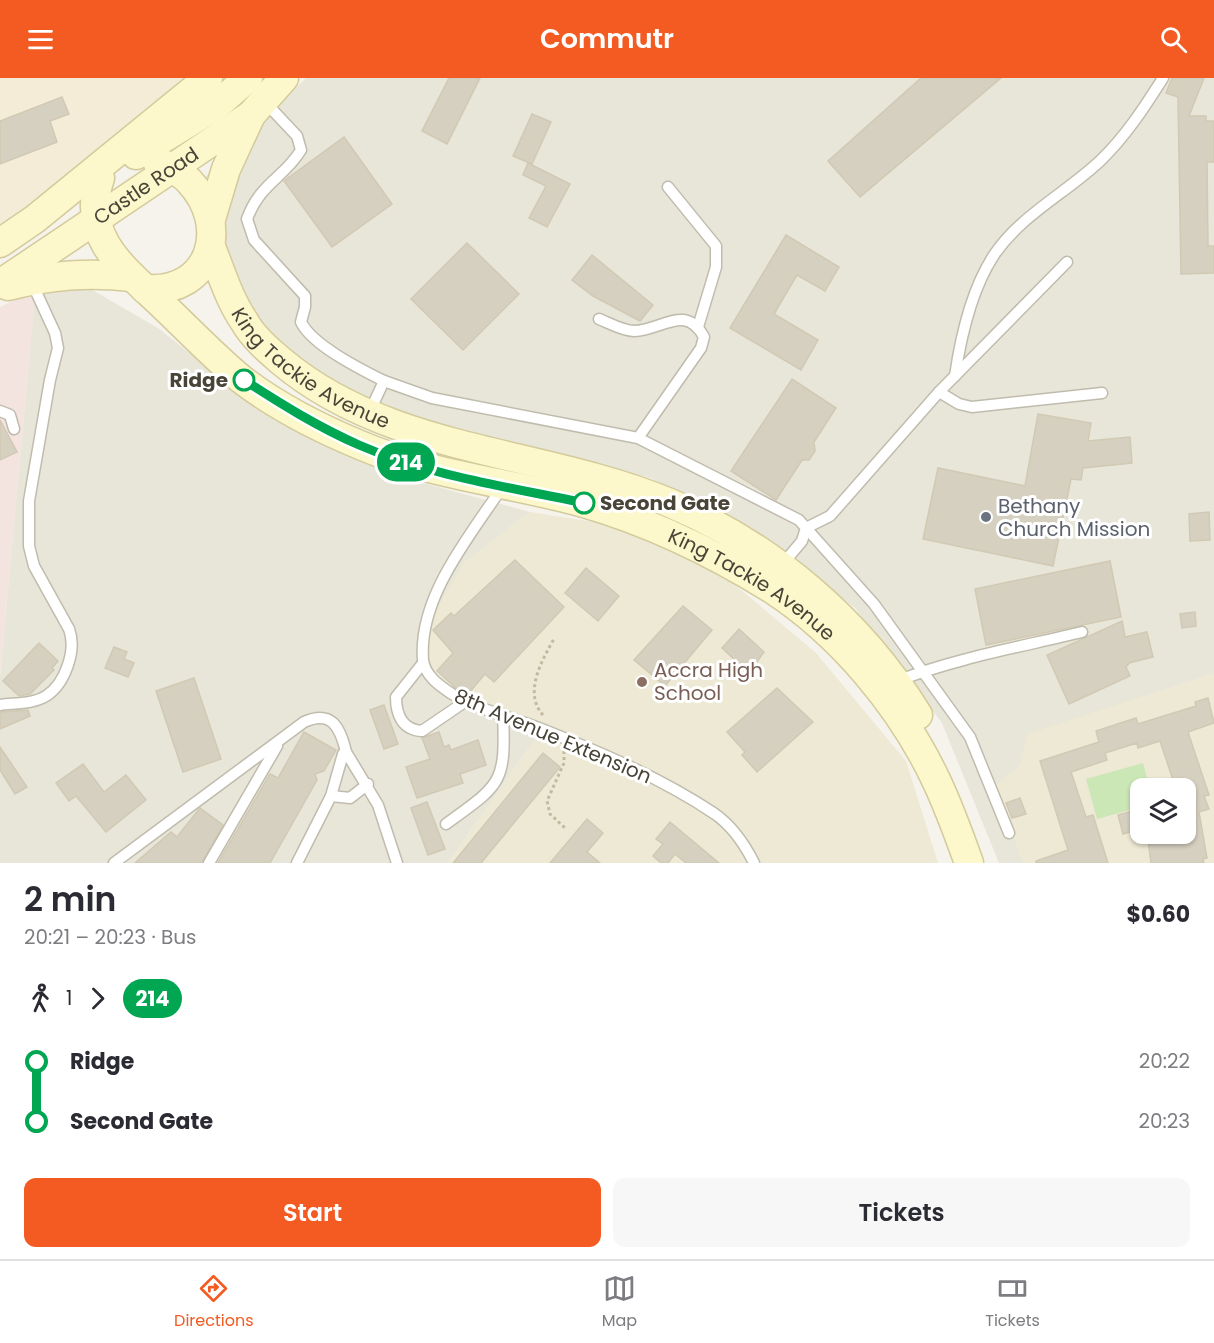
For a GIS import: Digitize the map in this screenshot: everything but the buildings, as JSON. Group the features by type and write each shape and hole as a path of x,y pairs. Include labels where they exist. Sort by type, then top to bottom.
{"main road":[{"name":"Castle Road","path":"0,243 35,219 208,78"},
{"path":"35,219 217,105 248,78"},
{"name":"Castle Road","path":"0,286 95,218 258,109 284,78"},
{"path":"0,286 58,275 95,273 163,291 193,277 205,261 211,247 211,219 226,169 258,109"},
{"path":"134,156 147,157 188,179 199,193 211,219"},
{"path":"100,178 94,194 95,218 110,253 139,283"},
{"name":"King Tackie Avenue","path":"211,247 244,322 261,343 301,377 399,426 477,448 588,474 671,504 760,551 814,592 856,632 910,676 935,742 962,796 987,863"},
{"name":"King Tackie Avenue","path":"139,283 242,379 307,420 361,446 413,464 584,503 649,526 714,555 775,591 827,633 871,679 907,729 936,779 969,863"}],"lane":[{"path":"955,376 960,340 969,310 994,255 1014,230 1099,162 1128,132 1163,78"},
{"path":"258,109 297,136 301,150 294,161 268,183 254,201 247,219 254,240 305,296 301,322 309,334 384,381 432,398 638,438 799,520 874,604 910,676 970,737 1010,833"},
{"path":"668,187 716,246 716,267 698,327"},
{"path":"781,567 802,541 806,528 830,516 939,392 1067,262"},
{"path":"0,705 34,701 47,695 67,665 73,638 34,566 29,546 29,501 50,380 58,348 55,333 31,280"},
{"path":"599,319 632,331 653,329 687,319 698,327 704,338 701,348 638,438"},
{"path":"369,413 384,381"},
{"path":"939,392 959,404 972,407 1102,393"},
{"path":"0,411 10,415 14,429"},
{"path":"466,701 422,731 406,726 399,717 396,697 423,663 424,632 431,609 449,571 503,486"},
{"path":"910,676 1082,632"},
{"name":"8th Avenue Extension","path":"423,663 439,685 466,701 503,714 668,786 717,816 744,843 754,863"},
{"path":"446,824 484,796 499,776 505,757 503,714"},
{"path":"114,863 280,740 317,717 329,719 336,726 346,752 368,784 378,805 397,863"},
{"path":"209,863 280,740"},
{"path":"297,863 331,796 343,754 346,752"},
{"path":"331,796 350,798 368,784"}],"shaded area":[{"path":"0,78 200,78 0,230"},
{"path":"306,78 1214,78 1214,863 999,863 942,723 855,608 762,535 651,478 426,423 343,390 269,334 250,303 199,183"},
{"path":"87,287 158,328 275,421 408,479 530,512 464,563 542,729 448,863 0,863 0,677 35,296"},
{"path":"35,296 0,676 0,307 19,298"},
{"name":"Accra High School","path":"530,512 619,526 715,568 816,653 906,761 938,863 448,863 542,729 454,696 432,667 421,634 464,563"},
{"path":"1214,673 1214,863 1023,863 995,786 1020,765 1027,734"}],"green space":[{"path":"1143,763 1147,778 1130,778 1130,810 1097,819 1086,779"}],"bus line":[{"name":"214","path":"244,380 307,420 361,446 455,476 584,503"}],"place":[{"name":"Ridge","path":"244,380"},
{"name":"Second Gate","path":"584,503"},
{"name":"Bethany Church Mission","path":"986,517"},
{"name":"Accra High School","path":"642,682"}]}
